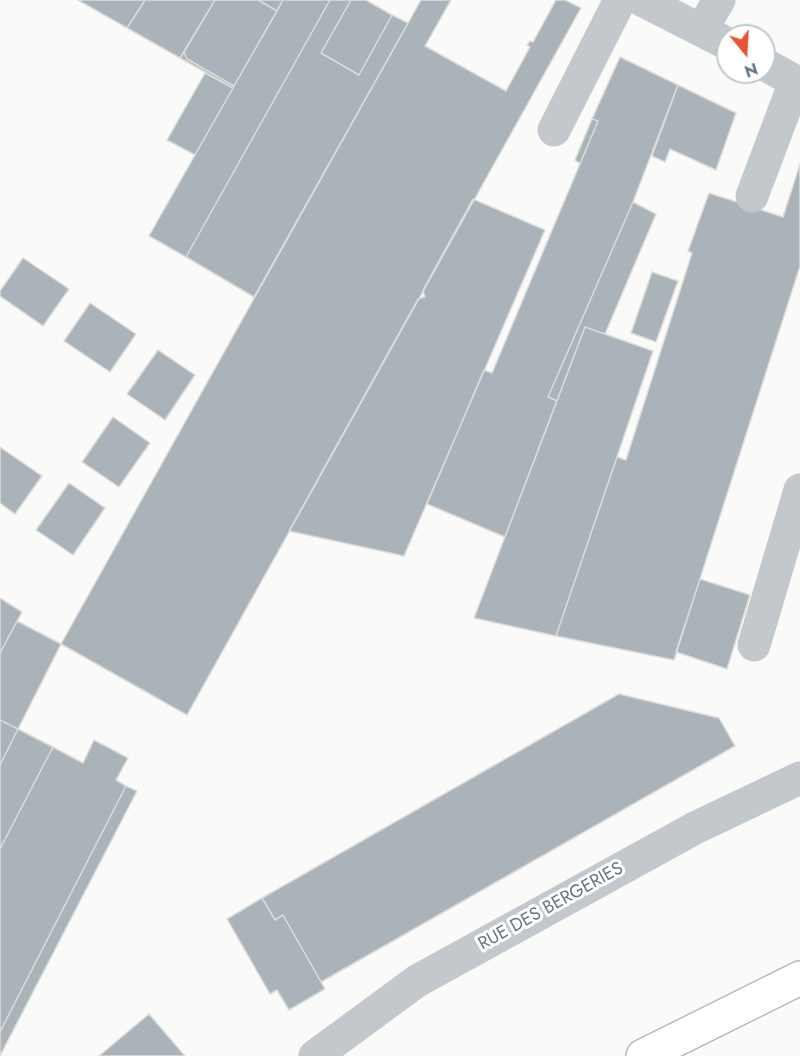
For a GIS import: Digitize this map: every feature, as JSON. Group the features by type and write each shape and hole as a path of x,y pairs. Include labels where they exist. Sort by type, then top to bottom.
{"highway":[{"path":"643,1056 800,978"}],"street":[{"path":"555,130 620,0"},
{"path":"642,0 715,37 719,0"},
{"path":"752,196 797,83 776,71"},
{"path":"754,645 800,490"},
{"name":"RUE DES BERGERIES","path":"315,1056 417,981 694,828 800,778"}],"building":[{"path":"78,0 145,0 127,28"},
{"path":"145,0 215,0 180,58 127,28"},
{"path":"215,0 258,0 277,11 234,86 187,59 184,52"},
{"path":"258,0 283,0 277,11"},
{"path":"283,0 330,0 186,257 149,236"},
{"path":"330,0 351,0 321,53 359,75 392,15 408,23 254,297 186,257"},
{"path":"351,0 366,0 392,15 359,75 321,53"},
{"path":"421,0 451,0 425,46 506,91 530,47 527,45 530,41 533,42 556,0 565,0 581,8 187,715 61,644"},
{"path":"184,52 187,59 234,86 233,88 180,58"},
{"path":"620,57 678,85 633,202 548,397 557,401 505,537 427,504 484,370 492,373 598,121 592,119"},
{"path":"205,73 233,88 195,155 167,140"},
{"path":"678,85 736,113 716,170 670,149 665,162 652,156"},
{"path":"592,119 598,121 580,164 575,160"},
{"path":"800,164 800,266 674,660 556,636 617,457 626,460 692,253 688,251 709,193 783,217"},
{"path":"473,199 545,230 404,556 289,531 418,299 425,297 423,290"},
{"path":"633,202 656,214 605,334 585,327 557,401 548,397"},
{"path":"23,258 69,289 43,326 0,296 0,291"},
{"path":"652,272 678,281 656,342 631,333"},
{"path":"90,303 136,334 110,372 64,341"},
{"path":"585,327 653,351 556,636 474,618"},
{"path":"158,350 195,375 165,420 127,394"},
{"path":"113,417 150,443 119,487 82,462"},
{"path":"0,447 42,476 15,514 0,503"},
{"path":"69,483 105,508 73,555 36,530"},
{"path":"700,579 750,595 727,669 676,652"},
{"path":"0,598 22,612 0,653"},
{"path":"17,621 61,644 18,729 0,720 0,653"},
{"path":"619,694 719,718 735,746 321,982 283,915 275,920 262,898"},
{"path":"0,720 18,729 0,765"},
{"path":"18,729 53,747 0,849 0,765"},
{"path":"94,740 128,758 116,780 126,786 0,1032 0,849 53,747 83,763"},
{"path":"126,786 137,791 0,1056 0,1032"},
{"path":"262,898 275,920 283,915 325,989 289,1010 277,990 270,994 227,919"},
{"path":"149,1014 185,1056 99,1056"}]}
